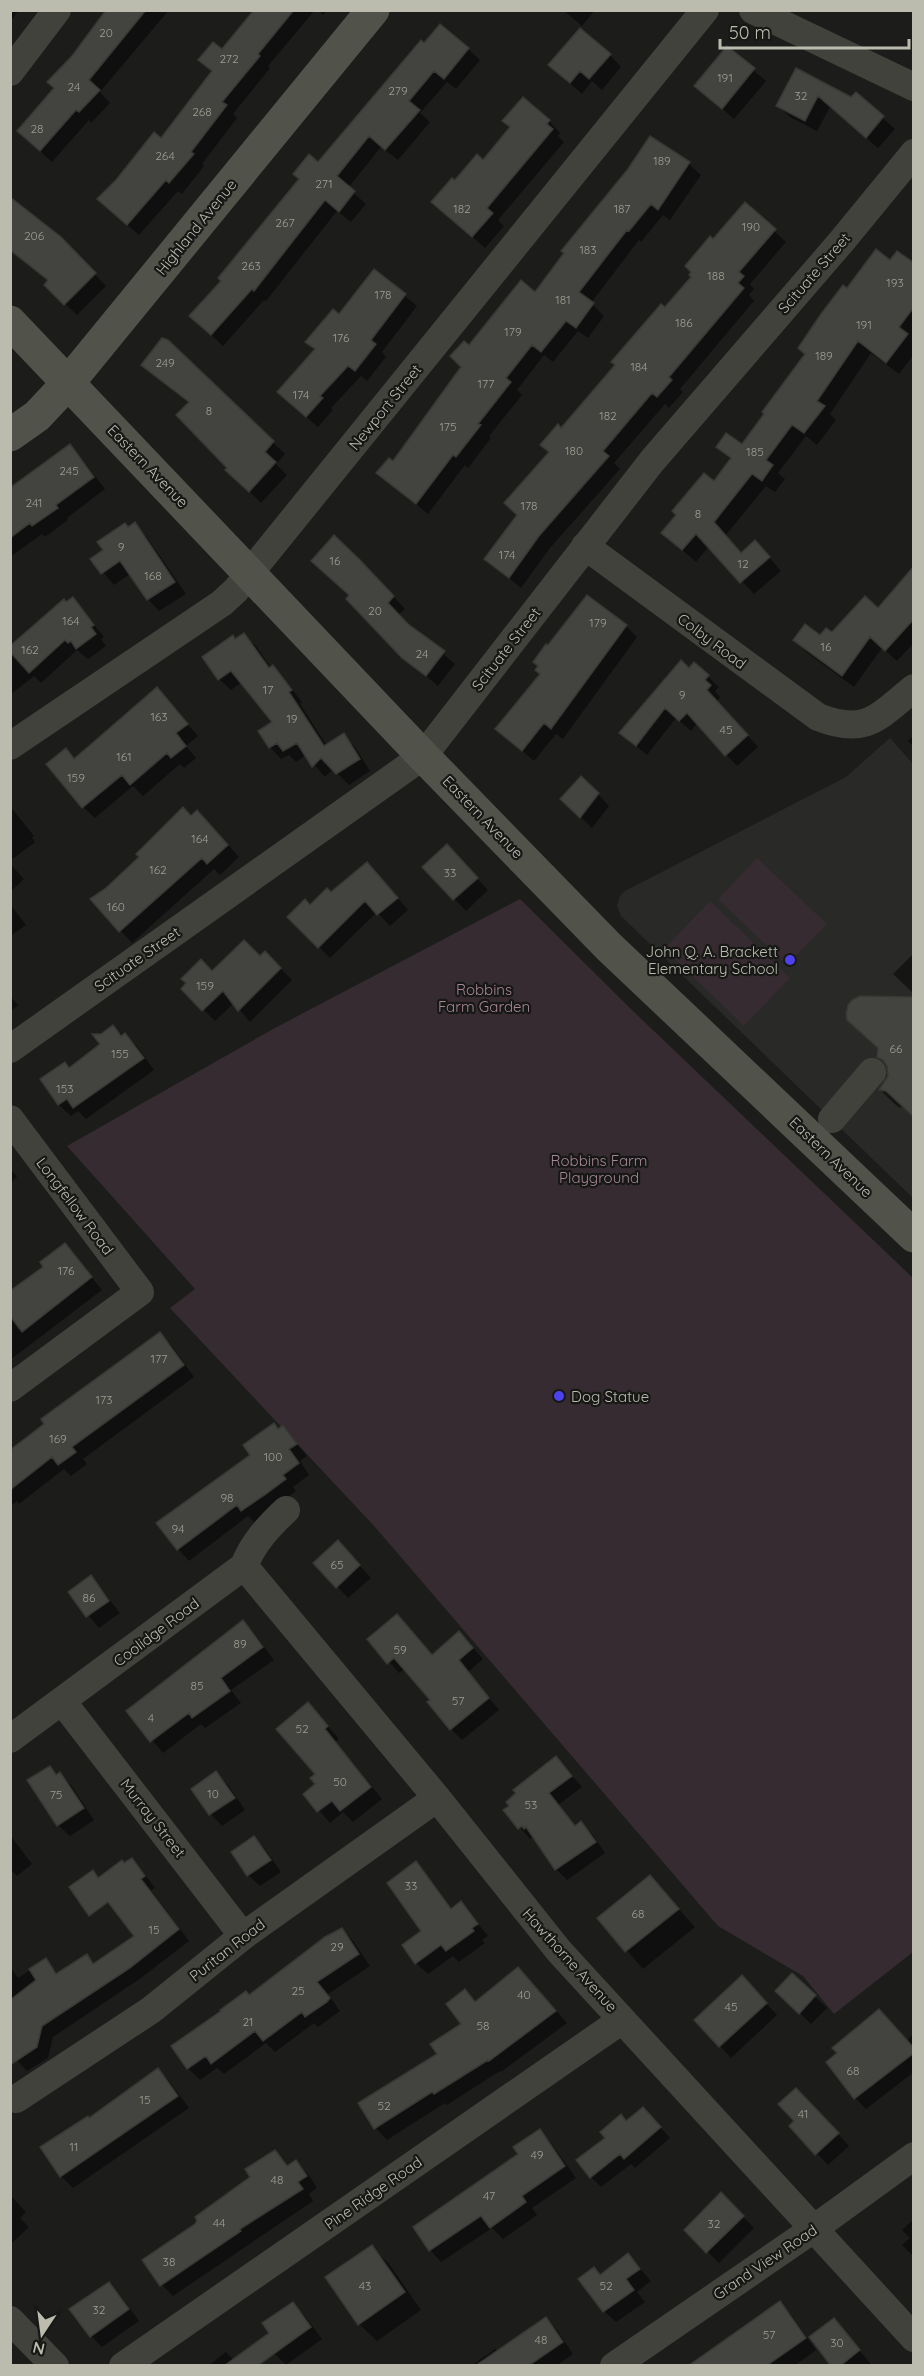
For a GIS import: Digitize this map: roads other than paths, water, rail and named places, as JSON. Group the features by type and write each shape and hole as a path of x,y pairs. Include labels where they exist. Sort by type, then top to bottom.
{"street":[{"path":"10,72 57,10"},
{"name":"Highland Avenue","path":"10,435 37,416 68,383 373,10"},
{"name":"Newport Street","path":"10,746 222,603 250,574 705,10"},
{"path":"753,10 914,87"},
{"name":"Scituate Street","path":"10,1049 423,756 585,546 679,429 841,242 914,153"},
{"name":"Eastern Avenue","path":"10,322 423,756 609,947 914,1236"},
{"name":"Colby Road","path":"585,546 809,712 826,721 844,725 860,725 872,721 914,688"},
{"path":"832,1119 872,1072"},
{"name":"Longfellow Road","path":"10,1119 140,1292 10,1388"},
{"name":"Coolidge Road","path":"10,1739 244,1566 249,1553 262,1533 286,1510"},
{"name":"Hawthorne Avenue","path":"244,1566 437,1798 526,1912 812,2230 914,2338"},
{"name":"Murray Street","path":"62,1701 243,1936"},
{"name":"Puritan Road","path":"16,2099 151,2010 243,1936 437,1798"},
{"name":"Pine Ridge Road","path":"123,2366 622,2020"},
{"name":"Grand View Road","path":"614,2366 812,2230 914,2156"},
{"path":"10,2320 55,2366"}],"place":[{"name":"John Q. A. Brackett Elementary School","path":"790,960"},
{"name":"Dog Statue","path":"559,1396"}],"park label":[{"name":"Robbins Farm Garden","path":"484,998"},
{"name":"Robbins Farm Playground","path":"599,1168"}]}
